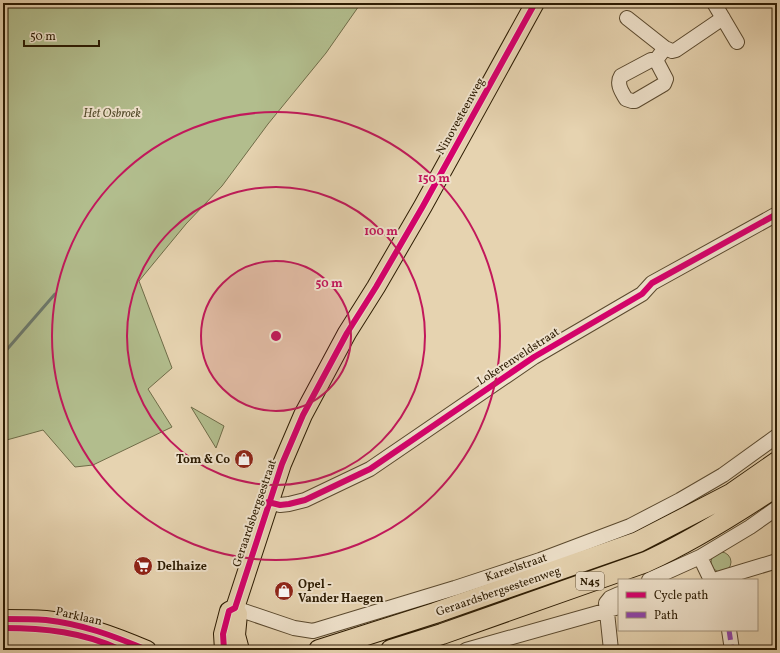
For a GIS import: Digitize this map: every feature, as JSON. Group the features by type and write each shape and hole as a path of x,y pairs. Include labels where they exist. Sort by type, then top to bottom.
{"highway":[{"name":"Geraardsbergsesteenweg","path":"319,650 435,613 638,542 731,494 777,462"},
{"name":"Geraardsbergsesteenweg","path":"622,579 648,571 667,552 742,510 777,486"},
{"name":"Geraardsbergsesteenweg","path":"391,650 618,580"}],"main road":[{"name":"Ninovesteenweg","path":"318,385 347,332 423,206 535,3"},
{"name":"Geraardsbergsestraat","path":"224,650 223,634 229,611 234,608 268,502 289,446 318,385"},
{"name":"Geraardsbergsestraat","path":"234,608 238,614 236,635 240,650"},
{"name":"Parklaan","path":"3,619 45,620 75,625 113,636 147,650"},
{"name":"Parklaan","path":"3,628 31,628 67,633 91,638 121,650"}],"street":[{"path":"714,3 737,42"},
{"path":"627,18 665,48 676,50 723,18"},
{"path":"656,60 665,48"},
{"name":"Lokerenveldstraat","path":"268,502 280,505 304,500 370,469 534,357 642,294 652,283 777,214"},
{"name":"Kareelstraat","path":"234,608 294,628 313,631 455,588 540,560 630,526 680,500 723,475 777,436"},
{"path":"700,557 726,542 777,508"},
{"path":"648,571 656,564 662,564 680,555 688,553 700,557 715,579"},
{"path":"719,579 777,561"},
{"path":"466,650 614,602 611,650"},
{"path":"730,631 732,650"}],"green space":[{"name":"Het Osbroek","path":"3,3 361,3 326,53 268,124 222,186 186,224 139,281 172,368 148,389 172,427 93,465 75,467 43,430 3,441"},
{"path":"191,407 224,426 216,448"},
{"path":"717,552 725,552 731,558 731,566 725,572 717,572 711,566 711,558"}],"waterway":[{"path":"3,354 55,294"}],"marked path":[{"path":"729,631 732,650"}],"cycle path":[{"path":"224,650 223,634 229,611 235,608 282,464 303,415 347,333 376,287 423,206 535,3"},
{"path":"268,502 280,505 305,500 370,469 534,357 642,294 652,283 777,214"},
{"path":"3,619 46,620 72,624 110,635 147,650"},
{"path":"3,628 64,632 93,639 121,650"}],"place":[{"name":"Tom & Co","path":"244,459"},
{"name":"Delhaize","path":"143,566"},
{"name":"Opel - Vander Haegen","path":"284,591"}]}
